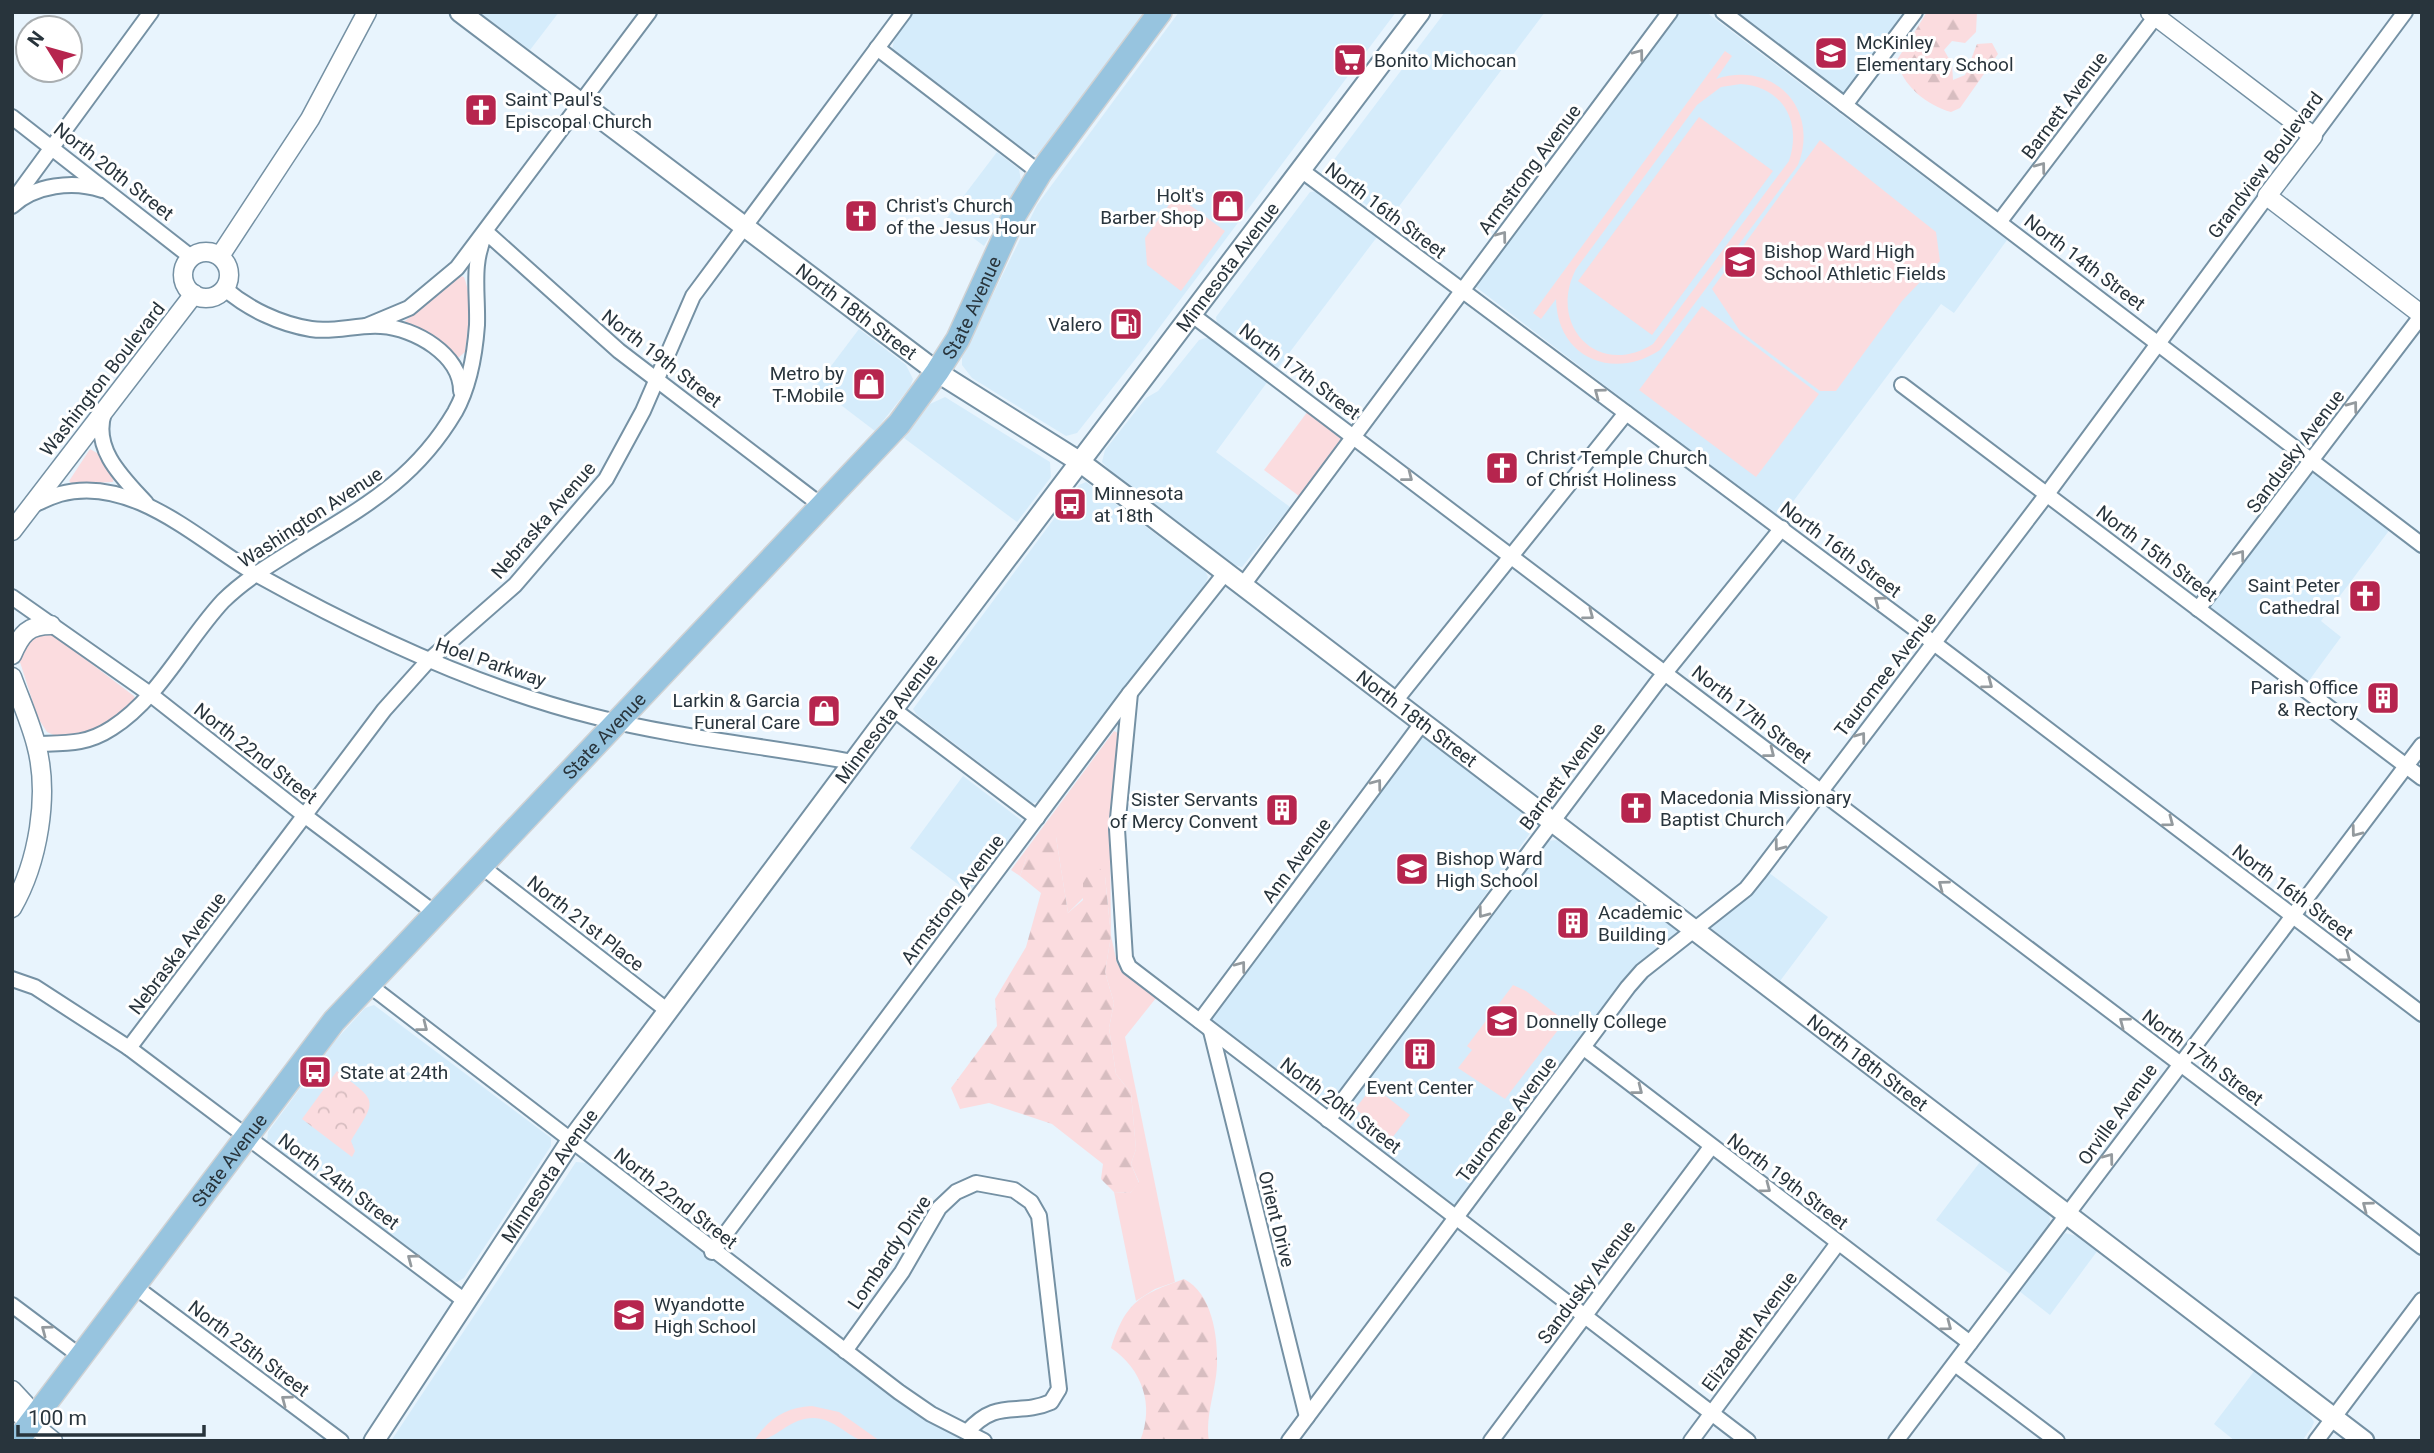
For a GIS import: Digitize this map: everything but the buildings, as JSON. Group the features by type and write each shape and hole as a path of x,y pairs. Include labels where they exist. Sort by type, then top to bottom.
{"main road":[{"name":"North 18th Street","path":"460,12 937,372 1080,462 1553,819 2364,1441"},
{"name":"State Avenue","path":"17,1441 334,1021 899,424 958,339 1014,214 1040,173 1160,12"},
{"name":"Minnesota Avenue","path":"374,1441 571,1141 853,762 1420,12"}],"street":[{"path":"12,204 51,146 151,12"},
{"path":"220,256 310,119 367,12"},
{"name":"Washington Avenue","path":"366,326 393,317 424,297 457,268 649,12"},
{"name":"Nebraska Avenue","path":"129,1048 384,710 427,662 516,585 606,479 625,447 693,296 904,12"},
{"name":"Armstrong Avenue","path":"1243,585 1670,12"},
{"name":"North 14th Street","path":"1723,12 2422,544"},
{"path":"1846,105 1915,12"},
{"name":"Grandview Boulevard","path":"2160,343 2405,12"},
{"path":"2155,14 2312,136"},
{"name":"Barnett Avenue","path":"2000,221 2155,14"},
{"path":"877,48 1040,173"},
{"name":"North 20th Street","path":"12,117 133,208 191,257"},
{"name":"North 16th Street","path":"1301,170 1934,642 2422,1014"},
{"path":"12,204 46,188 87,185 105,191 133,208"},
{"path":"2267,196 2422,315"},
{"name":"Washington Avenue","path":"36,744 76,744 93,740 130,716 225,600 256,573 405,477 430,449 456,410 466,385 474,346 475,263 486,232"},
{"name":"North 19th Street","path":"486,232 572,312 822,506"},
{"path":"205,252 220,256 229,271 224,288 213,296 194,294 183,276 191,257 205,252"},
{"path":"224,288 248,306 289,324 313,330 366,326 398,330 420,340 453,362 461,380 456,410"},
{"name":"Washington Boulevard","path":"12,541 15,527 30,506 194,294"},
{"name":"North 17th Street","path":"1191,314 2422,1247"},
{"name":"Sandusky Avenue","path":"2198,609 2422,315"},
{"name":"Tauromee Avenue","path":"1289,1441 1642,971 1746,889 2160,343"},
{"name":"North 15th Street","path":"1902,386 2422,778"},
{"name":"Hoel Parkway","path":"112,398 103,416 100,440 118,469 149,507"},
{"path":"1395,701 1509,555 1626,413"},
{"name":"Hoel Parkway","path":"30,506 62,494 107,493 149,507 256,573 427,662 591,716 853,762"},
{"name":"Barnett Avenue","path":"1328,1120 1665,672 1782,528"},
{"name":"Armstrong Avenue","path":"712,1251 1130,693 1226,572"},
{"name":"North 22nd Street","path":"12,597 150,694 303,815 436,914"},
{"name":"North 22nd Street","path":"12,610 51,625"},
{"path":"12,655 28,629 36,625 51,625"},
{"path":"12,677 36,744 41,778 39,821 30,863 12,908"},
{"name":"North 20th Street","path":"1130,693 1116,829 1125,958 1129,967 1748,1441"},
{"path":"893,709 1037,818"},
{"name":"Ann Avenue","path":"1206,1026 1423,722"},
{"name":"Orville Avenue","path":"1896,1441 2179,1063 2422,745"},
{"name":"North 21st Place","path":"481,866 668,1011"},
{"name":"North 24th Street","path":"12,979 35,987 129,1048 465,1301"},
{"name":"North 22nd Street","path":"369,985 845,1351 910,1399 984,1441"},
{"name":"Orient Drive","path":"1206,1026 1307,1417"},
{"name":"North 19th Street","path":"1584,1048 1970,1343"},
{"name":"Sandusky Avenue","path":"1491,1441 1711,1147"},
{"name":"Lombardy Drive","path":"845,1351 902,1272 940,1209 956,1192 976,1183 1014,1190 1031,1202 1039,1216 1059,1389 1051,1402 997,1410 976,1422 967,1432"},
{"name":"Elizabeth Avenue","path":"1691,1441 1838,1243"},
{"name":"North 25th Street","path":"134,1286 341,1441"},
{"path":"2316,1441 2422,1300"},
{"path":"12,1305 80,1356"},
{"path":"1955,1364 2057,1441"},
{"path":"12,1390 25,1404 31,1422"},
{"path":"12,1408 53,1441"}],"shaded area":[{"path":"479,12 559,12 530,50"},
{"path":"912,12 1147,12 1043,151 1029,155 892,51 895,34"},
{"path":"1179,12 1396,12 1141,352 1077,433 1066,436 972,378 962,365 962,357 1037,205"},
{"path":"1445,12 1545,12 1388,221 1329,177 1327,169"},
{"name":"Bishop Ward High School Athletic Fields","path":"1676,12 1706,12 2007,240 1954,313 1941,304 1780,519 1472,284"},
{"name":"McKinley Elementary School","path":"1733,12 1906,12 1843,95"},
{"path":"997,152 1019,169 1021,181 984,246 947,218"},
{"path":"1317,191 1377,237 1277,369 1217,324 1216,317 1310,192"},
{"path":"859,329 906,365 913,379 910,387 875,431 816,386"},
{"path":"1209,337 1268,381 1216,452 1290,507 1242,567 1234,565 1116,477 1102,462 1105,450 1146,398 1158,391 1199,340"},
{"path":"945,397 1050,462 1051,477 1017,522 904,438 930,404"},
{"path":"2310,469 2391,528 2321,621 2341,637 2305,686 2204,608"},
{"path":"1086,482 1205,571 1208,577 1205,585 1038,802 1032,803 917,715 913,709 1079,485"},
{"name":"Donnelly College","path":"1420,738 1425,738 1529,816 1533,829 1379,1041 1547,841 1557,840 1679,932 1455,1206 1207,1019"},
{"path":"963,776 1021,820 1022,825 971,894 910,848"},
{"path":"1768,872 1828,917 1780,981 1708,926 1744,901"},
{"path":"374,1005 551,1138 551,1146 464,1278 457,1282 451,1281 267,1142 268,1132 334,1042 365,1008"},
{"name":"Wyandotte High School","path":"576,1162 588,1163 894,1399 965,1441 391,1441"},
{"path":"1980,1162 2049,1214 2048,1228 2013,1276 1936,1220"},
{"path":"2065,1233 2077,1236 2098,1250 2050,1315 2019,1291"},
{"path":"2255,1370 2310,1415 2314,1422 2302,1441 2235,1441 2214,1424"}],"green space":[{"path":"1927,12 1977,12 1976,32 1965,43 1952,41 1944,50 1952,64 1953,80 1965,75 1977,44 1992,43 1998,54 1960,108 1951,112 1933,105 1917,93 1904,78 1897,60"},
{"path":"1725,51 1732,56 1716,79 1737,75 1756,77 1773,83 1787,94 1797,108 1803,125 1803,144 1798,165 1660,350 1642,359 1607,363 1591,358 1577,349 1566,336 1559,319 1556,299 1541,319 1533,313","holes":["1741,84 1756,87 1778,99 1791,120 1793,133 1789,161 1653,344 1633,353 1614,355 1597,350 1583,341 1573,327 1568,309 1569,290 1576,269 1697,105 1721,87"]},
{"path":"1699,117 1773,171 1652,335 1578,281"},
{"path":"1820,140 1936,232 1940,261 1902,301 1836,391 1820,391 1740,331 1712,289"},
{"path":"1176,195 1225,231 1181,291 1147,265 1145,238"},
{"path":"460,276 464,277 467,286 469,314 465,352 458,358 406,325 405,321"},
{"path":"1702,306 1819,394 1756,477 1639,390"},
{"path":"1308,411 1341,439 1299,496 1264,470"},
{"path":"90,449 97,453 114,475 113,482 72,484 69,481"},
{"path":"48,631 134,696 136,704 105,726 83,736 59,736 47,732 38,718 19,659 29,636"},
{"path":"1114,731 1118,733 1110,842 1111,936 1105,876 1068,913 1056,837 1027,856 1020,876 1011,870"},
{"path":"1043,831 1056,837 1068,913 1083,900 1083,879 1099,867 1105,876 1111,936 1105,972 1114,1003 1109,1028 1116,1074 1131,1093 1136,1149 1131,1164 1139,1183 1130,1193 1114,1192 1101,1179 1103,1164 1052,1124 989,1103 960,1109 951,1088 997,1026 995,999 1026,947 1041,893 1020,876 1027,856"},
{"path":"1111,936 1117,963 1126,975 1156,998 1125,1037 1175,1282 1155,1289 1136,1301 1114,1192 1130,1193 1139,1182 1131,1164 1136,1149 1131,1093 1116,1074 1109,1028 1114,1003 1105,972"},
{"path":"1513,985 1526,991 1565,1021 1505,1099 1458,1068 1472,1050 1467,1046"},
{"path":"337,1071 361,1089 370,1102 366,1116 351,1141 355,1151 352,1157 302,1119"},
{"path":"1373,1086 1410,1115 1392,1138 1355,1109"},
{"path":"1184,1279 1201,1294 1207,1305 1216,1341 1217,1365 1208,1422 1209,1441 1140,1441 1146,1414 1143,1389 1131,1366 1111,1348 1122,1320 1136,1302 1156,1290"},
{"path":"812,1406 839,1412 880,1441 860,1440 832,1423 813,1418 796,1422 769,1437 754,1441 765,1426 778,1416 794,1409"}],"place":[{"name":"McKinley Elementary School","path":"1831,53"},
{"name":"Bonito Michocan","path":"1350,60"},
{"name":"Saint Paul's Episcopal Church","path":"481,110"},
{"name":"Holt's Barber Shop","path":"1228,206"},
{"name":"Christ's Church of the Jesus Hour","path":"861,216"},
{"name":"Bishop Ward High School Athletic Fields","path":"1740,262"},
{"name":"Valero","path":"1126,324"},
{"name":"Metro by T-Mobile","path":"869,384"},
{"name":"Christ Temple Church of Christ Holiness","path":"1502,468"},
{"name":"Minnesota at 18th","path":"1070,504"},
{"name":"Saint Peter Cathedral","path":"2365,596"},
{"name":"Parish Office & Rectory","path":"2383,698"},
{"name":"Larkin & Garcia Funeral Care","path":"824,711"},
{"name":"Macedonia Missionary Baptist Church","path":"1636,808"},
{"name":"Sister Servants of Mercy Convent","path":"1282,810"},
{"name":"Bishop Ward High School","path":"1412,869"},
{"name":"Academic Building","path":"1573,923"},
{"name":"Donnelly College","path":"1502,1021"},
{"name":"Event Center","path":"1420,1054"},
{"name":"State at 24th","path":"315,1072"},
{"name":"Wyandotte High School","path":"629,1315"}]}
